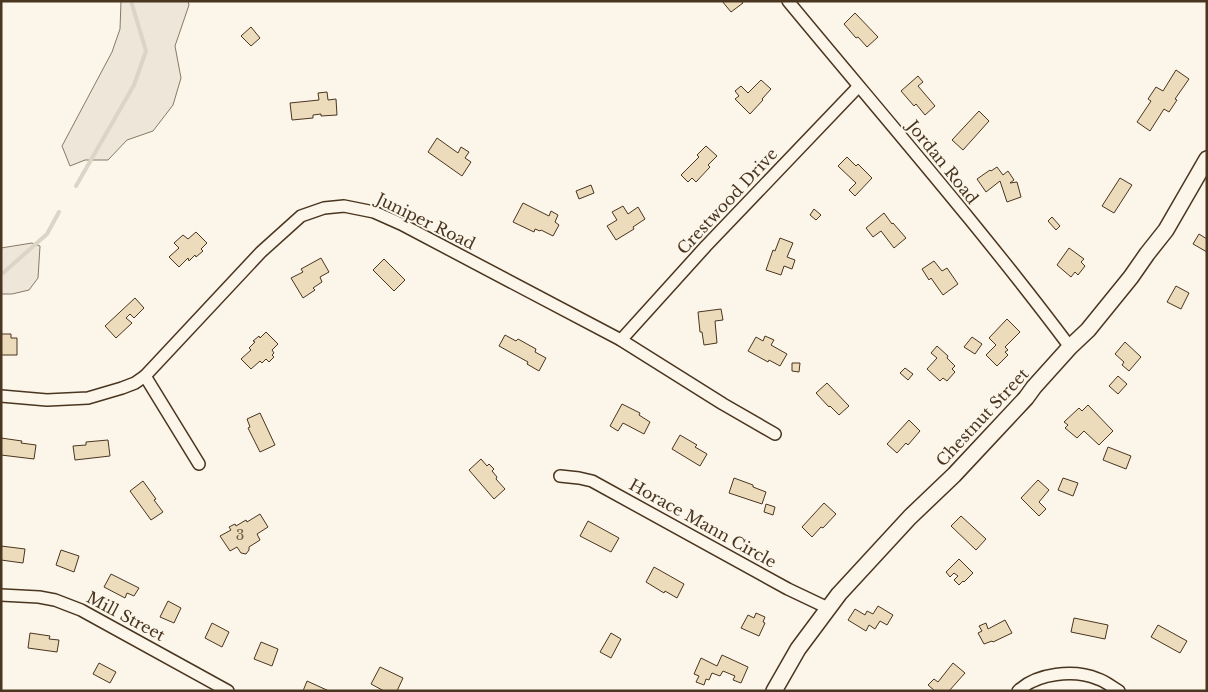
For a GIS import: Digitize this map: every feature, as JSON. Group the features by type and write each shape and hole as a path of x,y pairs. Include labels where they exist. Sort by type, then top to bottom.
{"main road":[{"name":"Chestnut Street","path":"774,691 798,649 828,608 859,571 910,517 954,475 1070,347 1088,330 1166,230 1207,159"}],"street":[{"name":"Jordan Road","path":"788,1 986,239 1070,347"},
{"name":"Crestwood Drive","path":"621,340 706,246 858,87"},
{"name":"Juniper Road","path":"1,396 47,400 88,398 135,383 145,376 261,252 301,216 324,208 344,206 374,212 401,224 621,340 775,434"},
{"path":"145,376 199,464"},
{"name":"Horace Mann Circle","path":"560,476 592,481 828,608"},
{"name":"Mill Street","path":"1,596 39,597 55,600 81,610 228,691"},
{"path":"1018,691 1042,677 1061,674 1098,679 1119,691"}],"shaded area":[{"path":"121,1 188,1 189,5 175,46 181,78 173,105 153,131 127,140 108,160 85,160 70,166 62,146 112,52 120,29"},
{"path":"32,243 40,246 38,278 29,290 12,294 1,294 1,248"}],"building":[{"path":"722,1 741,1 743,3 731,12"},
{"path":"855,13 878,37 867,47 844,24"},
{"path":"251,27 260,38 251,46 241,36"},
{"path":"1176,70 1189,79 1175,99 1177,100 1169,112 1164,109 1150,131 1137,122 1151,101 1148,99 1156,87 1163,91"},
{"path":"918,76 923,82 918,86 935,106 925,115 901,91"},
{"path":"761,80 771,89 750,114 735,99 739,96 735,91 741,86 748,93"},
{"path":"327,92 328,100 336,99 337,115 321,116 321,114 313,115 313,118 292,120 290,103 319,100 318,93"},
{"path":"979,111 989,121 963,150 952,140"},
{"path":"437,138 458,153 461,147 469,152 465,158 471,162 462,176 428,152"},
{"path":"706,146 717,156 696,182 692,178 688,182 681,175 699,157 697,155"},
{"path":"847,157 856,166 858,164 872,178 855,196 849,190 856,183 838,166"},
{"path":"997,167 1003,175 1008,171 1014,180 1010,183 1017,182 1021,197 1007,202 1000,181 986,192 977,179"},
{"path":"1120,178 1132,185 1114,213 1102,206"},
{"path":"591,185 594,193 579,199 576,191"},
{"path":"523,203 549,216 551,211 558,215 555,222 559,225 553,236 541,230 535,229 534,232 513,222"},
{"path":"623,206 628,214 638,207 645,219 633,227 634,229 616,240 607,226 617,220 612,212"},
{"path":"814,209 821,215 816,220 810,215"},
{"path":"884,213 906,238 894,248 881,231 873,237 866,228"},
{"path":"1052,217 1060,226 1056,230 1048,221"},
{"path":"196,232 207,243 201,249 203,251 196,257 195,255 189,261 188,258 179,267 169,257 179,248 174,243 183,235 188,239"},
{"path":"1199,234 1207,239 1207,252 1193,244"},
{"path":"780,238 793,243 787,257 795,260 792,269 784,266 781,275 766,270 773,250 775,251"},
{"path":"1069,248 1084,259 1081,262 1085,266 1078,275 1075,272 1071,277 1057,265"},
{"path":"321,258 329,272 320,277 322,282 313,288 315,290 303,298 291,278 303,272 301,269"},
{"path":"384,259 405,280 394,291 373,270"},
{"path":"934,261 942,271 947,268 958,284 943,295 922,269"},
{"path":"1176,286 1189,293 1181,309 1167,302"},
{"path":"135,298 144,308 134,318 130,314 126,318 132,323 116,338 105,326"},
{"path":"721,309 723,320 715,321 717,343 704,345 702,332 700,332 698,312"},
{"path":"1007,319 1020,332 1005,347 1008,350 1005,352 1008,355 997,366 986,355 996,345 989,338"},
{"path":"266,332 278,344 272,350 274,357 269,362 266,359 262,363 260,361 251,369 241,359 251,350 249,348 255,342 253,341 259,336 260,338"},
{"path":"1,334 11,334 11,338 17,338 17,355 1,355"},
{"path":"505,335 516,341 518,339 536,349 535,352 546,358 539,371 527,364 528,362 499,346"},
{"path":"765,336 774,340 771,345 787,354 780,366 748,351 756,337 763,341"},
{"path":"972,337 982,344 975,354 964,347"},
{"path":"1125,342 1141,357 1129,371 1122,365 1124,362 1115,354"},
{"path":"937,346 955,366 952,369 955,372 947,381 943,378 940,381 927,369 937,358 931,353"},
{"path":"792,363 800,363 799,372 792,371"},
{"path":"905,368 913,374 908,380 900,373"},
{"path":"1118,376 1127,384 1118,394 1109,386"},
{"path":"827,383 849,406 839,415 816,393"},
{"path":"622,404 640,413 639,415 650,422 644,434 623,423 618,431 610,426"},
{"path":"1088,405 1113,431 1099,445 1084,431 1077,438 1065,428 1068,425 1064,422 1079,408 1082,411"},
{"path":"260,413 275,445 260,452 248,428 250,427 247,419"},
{"path":"909,420 920,431 908,445 906,443 897,453 887,444"},
{"path":"680,435 697,445 695,447 707,454 700,466 672,449"},
{"path":"1,438 36,445 34,459 1,455"},
{"path":"108,440 110,456 75,460 73,446 86,445 86,442"},
{"path":"1108,447 1131,456 1126,469 1103,460"},
{"path":"481,459 487,466 489,464 494,469 492,471 497,477 496,479 505,489 494,499 469,470"},
{"path":"734,478 766,492 762,504 729,493"},
{"path":"1063,478 1078,483 1073,496 1058,490"},
{"path":"1038,480 1049,490 1039,502 1046,509 1039,516 1021,498"},
{"path":"143,481 163,512 151,520 130,491"},
{"path":"824,503 836,514 812,537 802,527"},
{"path":"766,504 775,507 773,515 764,512"},
{"path":"260,514 268,527 257,534 260,540 249,547 246,554 241,553 237,547 230,551 220,536 231,530 229,527 235,524 236,526 246,520 247,522"},
{"path":"961,516 986,539 976,550 951,526"},
{"path":"588,521 619,538 611,552 580,536"},
{"path":"1,546 25,549 23,563 1,560"},
{"path":"61,550 79,556 74,572 56,565"},
{"path":"959,559 973,573 959,585 954,580 958,576 954,573 950,577 946,572"},
{"path":"654,567 684,584 677,598 665,591 664,593 646,582"},
{"path":"111,574 139,588 134,596 127,593 125,598 104,587"},
{"path":"168,601 181,608 174,623 160,617"},
{"path":"878,606 893,615 887,625 880,621 875,629 869,625 866,631 848,620 855,609 865,615 867,611 873,614"},
{"path":"756,613 765,617 763,622 765,623 759,636 741,628 748,615 754,618"},
{"path":"1074,618 1108,625 1105,639 1071,632"},
{"path":"1005,620 1012,633 984,644 978,633 982,631 979,626 986,623 988,629"},
{"path":"212,623 229,632 222,647 205,638"},
{"path":"1158,625 1187,641 1180,653 1151,637"},
{"path":"30,633 50,636 49,639 59,640 57,652 28,648"},
{"path":"611,633 621,639 611,658 600,652"},
{"path":"261,642 278,649 272,666 254,659"},
{"path":"722,655 748,667 741,683 733,680 735,676 723,671 720,676 712,673 709,680 706,679 704,685 696,682 699,676 694,674 701,658 717,666"},
{"path":"99,663 116,672 110,683 93,674"},
{"path":"953,663 965,673 949,691 935,691 928,685 934,679 938,682"},
{"path":"380,667 403,678 397,691 384,691 371,684"},
{"path":"307,681 329,691 303,691"}],"waterway":[{"path":"76,186 134,85 146,51 131,1"},
{"path":"1,273 47,234 59,212"}]}
